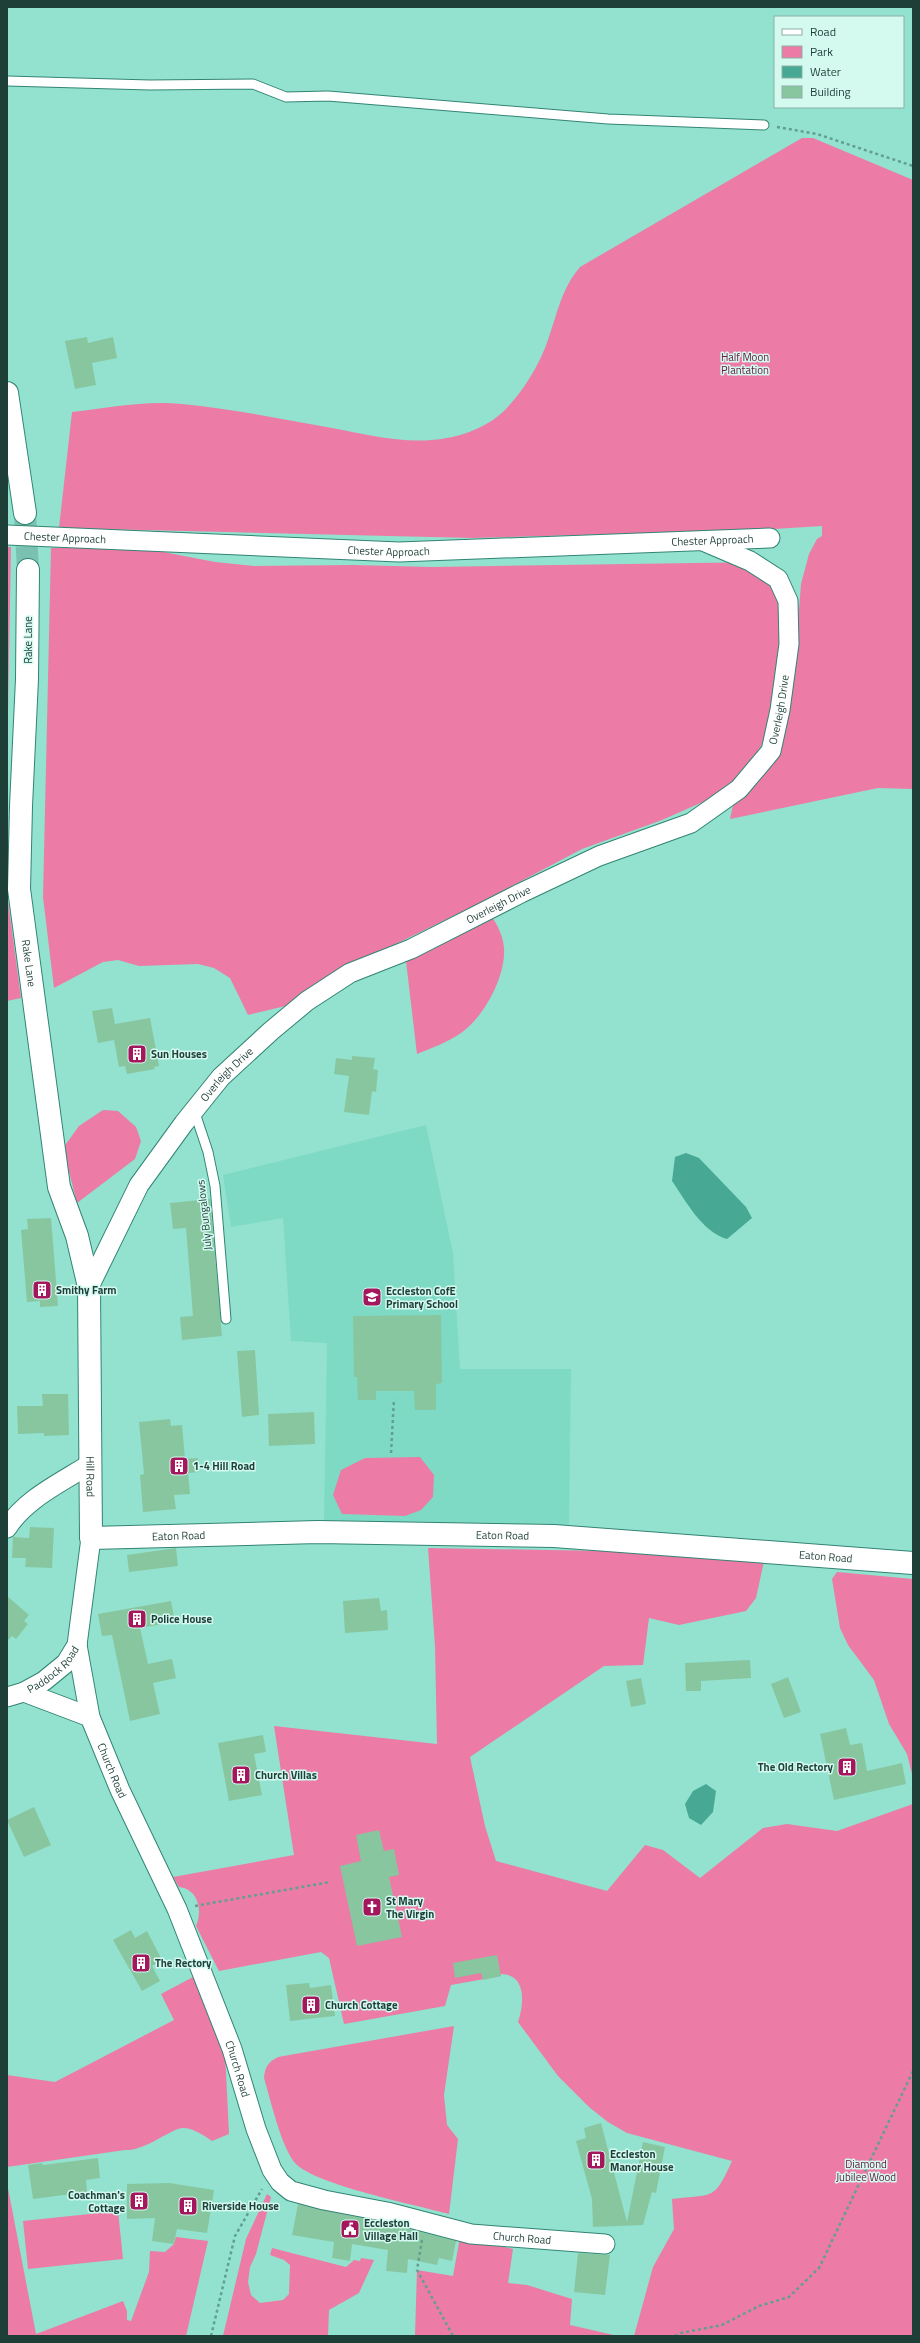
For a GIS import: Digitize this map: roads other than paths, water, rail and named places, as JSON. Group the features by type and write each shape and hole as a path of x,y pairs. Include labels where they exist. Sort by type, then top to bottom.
{"street":[{"path":"7,393 25,513"},
{"name":"Chester Approach","path":"7,536 399,552 770,538"},
{"name":"Overleigh Drive","path":"89,1286 139,1185 194,1110 221,1077 271,1031 307,1001 350,973 411,949 521,893 599,856 691,823 739,789 772,751 780,710 789,644 788,601 778,579 750,561 703,541"},
{"name":"Rake Lane","path":"28,570 28,679 21,806 19,889 59,1187 77,1236 89,1286 89,1351"},
{"name":"Hill Road","path":"84,1602 91,1538 89,1351"},
{"path":"7,1528 14,1517 32,1501 90,1464"},
{"name":"Eaton Road","path":"91,1538 318,1532 542,1536 773,1551 913,1563"},
{"name":"Paddock Road","path":"16,1694 44,1681 66,1663 77,1644 84,1602"},
{"name":"Church Road","path":"77,1644 90,1717 120,1790 177,1909 232,2049 254,2122 272,2170 280,2182 291,2191 471,2234 605,2244"},
{"path":"16,1694 90,1717"}],"lane":[{"path":"7,81 150,84 253,84 286,97 328,96 608,119 764,125"},
{"name":"July Bungalows","path":"194,1110 208,1152 215,1186 226,1319"}],"water":[{"path":"686,1153 699,1158 746,1207 752,1218 727,1239 710,1230 702,1223 672,1181 675,1157"},
{"path":"706,1784 716,1791 713,1812 701,1825 689,1818 685,1804 693,1791"}],"tunnel":[{"path":"25,513 28,570"}],"place":[{"name":"Sun Houses","path":"137,1054"},
{"name":"Smithy Farm","path":"42,1290"},
{"name":"Eccleston CofE Primary School","path":"372,1297"},
{"name":"1-4 Hill Road","path":"179,1466"},
{"name":"Police House","path":"137,1619"},
{"name":"The Old Rectory","path":"847,1767"},
{"name":"Church Villas","path":"241,1775"},
{"name":"St Mary The Virgin","path":"372,1907"},
{"name":"The Rectory","path":"141,1963"},
{"name":"Church Cottage","path":"311,2005"},
{"name":"Eccleston Manor House","path":"596,2160"},
{"name":"Coachman's Cottage","path":"139,2201"},
{"name":"Riverside House","path":"188,2206"},
{"name":"Eccleston Village Hall","path":"350,2229"}],"park label":[{"name":"Half Moon Plantation","path":"745,363"},
{"name":"Diamond Jubilee Wood","path":"866,2170"}]}
